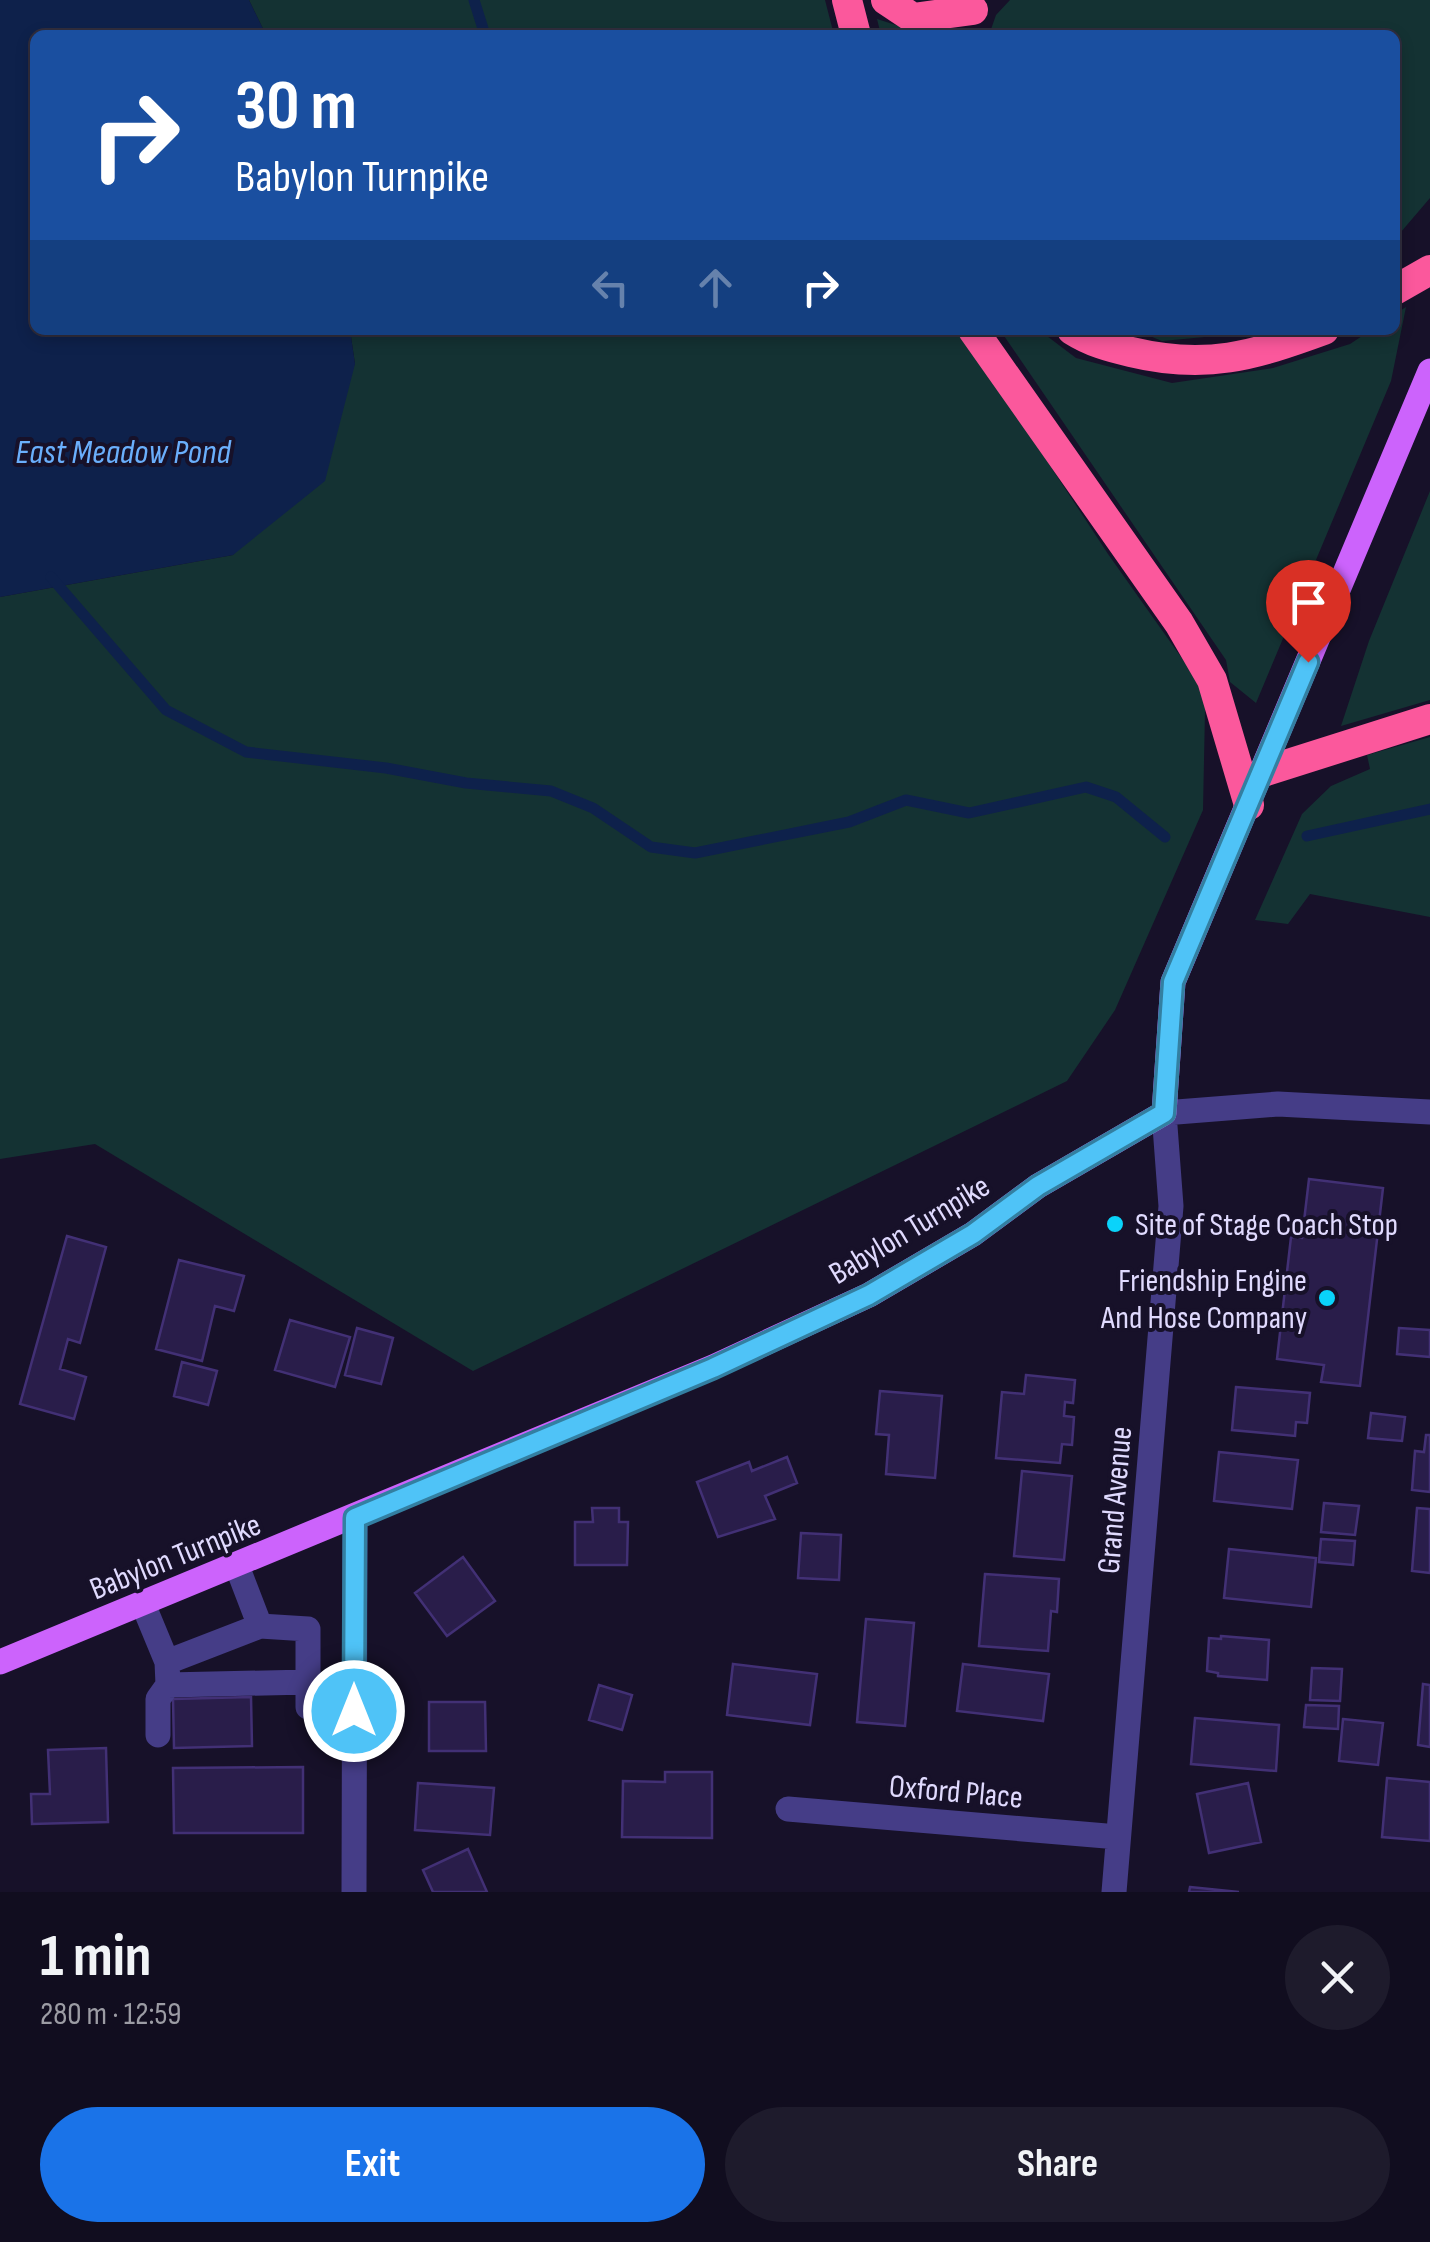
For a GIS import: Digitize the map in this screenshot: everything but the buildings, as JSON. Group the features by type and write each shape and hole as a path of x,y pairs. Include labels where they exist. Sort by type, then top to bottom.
{"highway":[{"path":"847,0 855,30"},
{"path":"886,0 914,18 974,15"},
{"path":"1400,287 1430,270"},
{"path":"978,335 1180,623 1212,680 1249,805"},
{"path":"1080,335 1093,343 1168,361 1228,359 1310,335"},
{"path":"1263,772 1430,718"}],"main road":[{"path":"1164,1113 1173,982 1430,371"},
{"name":"Babylon Turnpike","path":"0,1662 713,1368 869,1295 973,1234 1038,1186 1164,1113"}],"street":[{"path":"1164,1113 1278,1104 1430,1112"},
{"name":"Grand Avenue","path":"1114,1892 1171,1206 1164,1113"},
{"path":"354,1892 355,1518"},
{"path":"237,1566 260,1626"},
{"path":"143,1604 168,1674"},
{"path":"158,1736 158,1698 168,1674 260,1626 308,1629 308,1707 354,1711"},
{"path":"308,1646 355,1645"},
{"path":"168,1674 308,1682"},
{"name":"Oxford Place","path":"788,1809 1118,1838"}],"green space":[{"path":"249,0 825,0 833,30 264,30"},
{"path":"1010,0 1430,0 1430,198 1400,233 1400,30 991,30 996,15"},
{"path":"877,19 912,30 880,30"},
{"path":"1406,307 1391,381 1256,703 1230,682 1226,660 1003,335 1046,335 1076,358 1172,383 1273,368 1350,344 1364,335 1400,335 1400,311"},
{"path":"351,335 964,335 1108,554 1210,698 1205,711 1203,810 1115,1010 1067,1081 473,1371 95,1144 0,1159 0,597 233,555 355,364"},
{"path":"1147,335 1226,335 1162,341"},
{"path":"1430,491 1430,700 1341,726 1369,641"},
{"path":"1430,737 1430,917 1310,894 1288,924 1255,920 1302,814 1331,786 1370,769 1367,755"}],"water":[{"name":"East Meadow Pond","path":"0,0 249,0 264,30 30,30 30,335 351,335 355,364 325,481 233,555 0,597"}],"waterway":[{"path":"474,0 483,30"},
{"path":"51,577 166,710 246,752 551,791 593,808 651,847 695,853 849,822 906,800 969,813 1086,787 1116,797 1165,837"},
{"path":"1307,836 1430,809"}],"place":[{"name":"Site of Stage Coach Stop","path":"1115,1224"},
{"name":"Friendship Engine And Hose Company","path":"1327,1298"}],"route":[{"path":"354,1711 355,1518 713,1368 869,1295 973,1234 1038,1186 1164,1113 1173,982 1308,662"}]}
